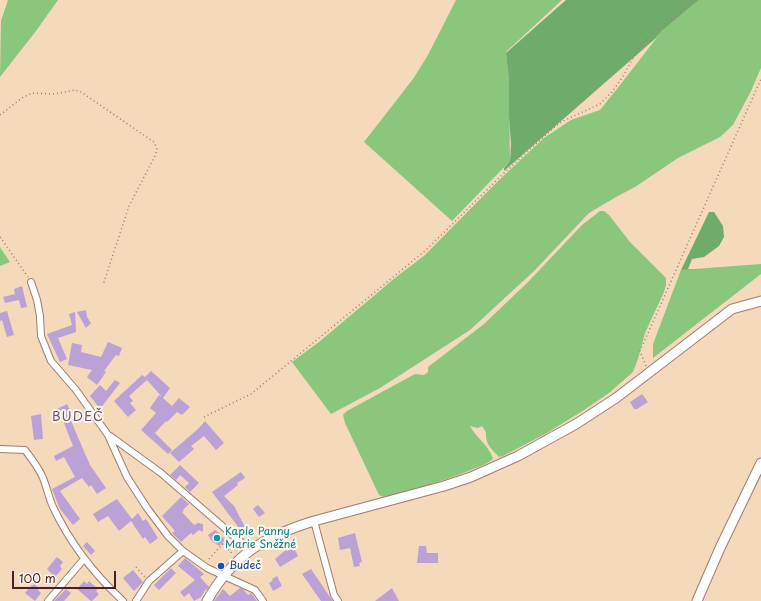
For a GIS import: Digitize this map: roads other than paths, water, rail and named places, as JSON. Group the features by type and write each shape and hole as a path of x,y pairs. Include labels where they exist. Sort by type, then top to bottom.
{"street":[{"path":"31,282 40,316 41,336 50,361 76,390 108,435 127,477 147,508 168,536 183,550 207,568 256,590 262,601"},
{"path":"207,601 224,575 237,560 263,542 278,534 314,521 444,486 497,466 542,443 595,412 649,373 732,309 761,302"},
{"path":"108,435 161,473 250,550"},
{"path":"0,449 25,450 38,468 43,478 52,506 67,533 84,558 110,589 123,601"},
{"path":"698,601 720,548 761,463"},
{"path":"314,521 334,595 338,601"},
{"path":"136,601 148,581 183,550"},
{"path":"48,601 84,558"}],"place":[{"name":"Kaple Panny Marie Sněžné","path":"217,538"},
{"name":"Budeč","path":"221,566"}],"district":[{"name":"BUDEČ","path":"78,417"}]}
